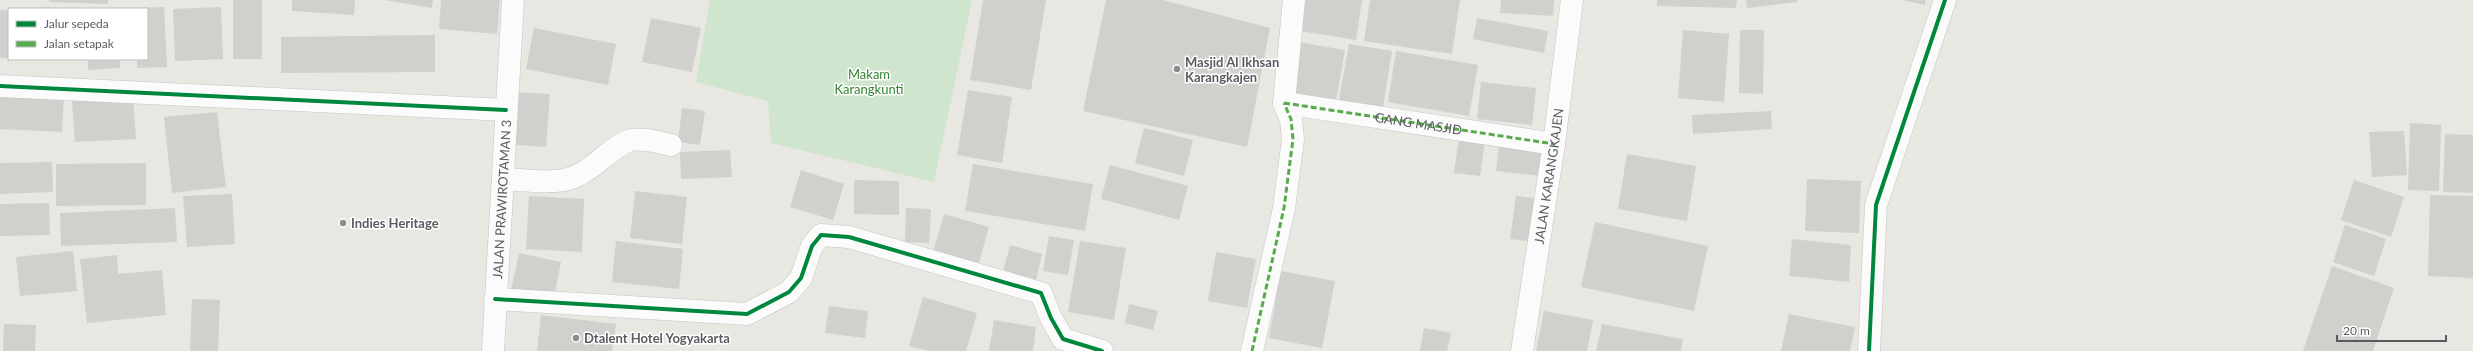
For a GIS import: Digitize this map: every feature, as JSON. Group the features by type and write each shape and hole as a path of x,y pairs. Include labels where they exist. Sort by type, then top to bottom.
{"street":[{"name":"JALAN PRAWIROTAMAN 3","path":"493,351 513,0"},
{"path":"1252,351 1284,208 1293,139 1291,119 1284,103 1294,0"},
{"name":"JALAN KARANGKAJEN","path":"1522,351 1554,144 1572,0"},
{"path":"1870,351 1876,205 1945,0"},
{"path":"0,86 506,110"},
{"name":"GANG MASJID","path":"1284,103 1554,144"},
{"path":"503,179 569,179 584,173 619,146 630,140 646,140 671,145"},
{"path":"495,299 747,314 789,292 801,278 812,246 821,235 848,237 1041,293 1051,318 1063,339 1102,351"}],"green space":[{"name":"Makam Karangkunti","path":"710,0 972,0 934,182 771,143 768,101 696,82"}],"building":[{"path":"49,0 108,0 108,4 49,2"},
{"path":"233,0 262,0 262,59 233,59"},
{"path":"292,0 355,0 354,15 292,11"},
{"path":"385,0 433,0 432,8"},
{"path":"441,0 500,0 497,34 439,29"},
{"path":"983,0 1046,0 1031,90 970,80"},
{"name":"Masjid Al Ikhsan Karangkajen","path":"1106,0 1163,0 1270,28 1247,147 1083,111"},
{"path":"1305,0 1362,0 1356,40 1300,31"},
{"path":"1370,0 1460,0 1452,54 1364,41"},
{"path":"1501,0 1554,0 1553,16 1500,13"},
{"path":"1657,0 1737,0 1736,8 1657,6"},
{"path":"1746,0 1797,0 1798,2 1747,8"},
{"path":"1902,0 1925,0 1925,5"},
{"path":"164,7 167,67 137,68 137,60 148,60 148,8 139,8"},
{"path":"221,7 223,59 175,61 173,9"},
{"path":"0,10 8,10 8,58 0,58"},
{"path":"651,18 701,28 692,72 642,62"},
{"path":"1477,18 1548,31 1544,53 1473,39"},
{"path":"534,28 616,44 608,85 526,69"},
{"path":"1683,30 1729,34 1724,102 1678,98"},
{"path":"1740,30 1764,30 1763,94 1739,93"},
{"path":"435,35 435,72 281,73 281,37"},
{"path":"1298,42 1345,50 1336,100 1289,92"},
{"path":"1349,44 1392,51 1383,107 1339,100"},
{"path":"1396,51 1478,65 1469,116 1388,102"},
{"path":"88,60 120,60 120,68 88,70"},
{"path":"1481,82 1536,88 1532,125 1477,119"},
{"path":"968,90 1012,97 1002,163 957,155"},
{"path":"512,92 550,94 546,147 508,144"},
{"path":"0,94 64,97 62,132 0,129"},
{"path":"133,98 136,139 75,142 72,101"},
{"path":"682,108 705,111 700,145 678,142"},
{"path":"1771,111 1772,129 1693,134 1692,115"},
{"path":"217,112 226,187 172,193 164,117"},
{"path":"2410,123 2441,125 2439,191 2408,190"},
{"path":"1144,128 1193,140 1184,176 1135,163"},
{"path":"2404,131 2407,175 2372,177 2369,132"},
{"path":"2445,134 2473,135 2473,193 2443,192"},
{"path":"1459,137 1485,141 1480,176 1454,173"},
{"path":"1499,142 1545,147 1542,176 1496,171"},
{"path":"730,150 732,177 681,179 680,152"},
{"path":"1627,154 1696,166 1687,221 1618,209"},
{"path":"52,162 53,192 0,194 0,163"},
{"path":"146,163 146,205 56,206 56,164"},
{"path":"973,164 1093,184 1085,231 965,211"},
{"path":"1110,165 1188,186 1179,220 1101,199"},
{"path":"801,170 844,184 833,220 790,207"},
{"path":"1807,179 1861,181 1859,233 1805,231"},
{"path":"854,180 899,181 899,215 854,214"},
{"path":"2354,180 2404,197 2391,237 2341,220"},
{"path":"635,191 687,197 682,244 630,238"},
{"path":"232,194 235,244 187,247 183,196"},
{"path":"2430,195 2473,196 2473,278 2428,276"},
{"path":"529,196 584,199 582,252 526,249"},
{"path":"1516,196 1534,198 1529,241 1510,239"},
{"path":"49,203 50,235 0,236 0,204"},
{"path":"175,208 177,242 61,246 60,213"},
{"path":"906,208 931,209 929,243 905,242"},
{"path":"944,214 989,227 978,266 933,252"},
{"path":"1595,222 1708,246 1694,311 1581,287"},
{"path":"2345,225 2386,239 2374,276 2333,262"},
{"path":"1049,236 1074,240 1068,275 1043,271"},
{"path":"1792,239 1851,245 1849,282 1789,276"},
{"path":"616,241 683,249 679,289 612,282"},
{"path":"1080,241 1126,248 1114,320 1068,312"},
{"path":"1010,245 1042,254 1035,285 1002,276"},
{"path":"73,251 77,291 20,296 16,257"},
{"path":"1216,252 1256,259 1247,308 1208,301"},
{"path":"519,253 561,262 555,292 511,291"},
{"path":"117,255 118,274 162,270 166,315 87,323 80,259"},
{"path":"2332,266 2394,288 2373,351 2303,351"},
{"path":"1281,271 1335,281 1322,348 1269,338"},
{"path":"923,297 977,313 966,351 929,351 909,346"},
{"path":"192,299 220,300 218,351 190,351"},
{"path":"1129,304 1158,311 1153,330 1125,323"},
{"path":"829,306 868,311 865,338 825,333"},
{"path":"1544,311 1593,320 1587,351 1536,351"},
{"path":"1789,314 1855,327 1850,351 1781,351"},
{"name":"Dtalent Hotel Yogyakarta","path":"541,315 616,324 612,351 537,351"},
{"path":"994,320 1036,327 1033,351 989,351"},
{"path":"4,324 36,325 35,351 3,351"},
{"path":"1602,324 1683,339 1681,351 1596,351"},
{"path":"1424,328 1451,333 1447,351 1420,351"}],"marked path":[{"path":"1284,103 1554,144"},
{"path":"1252,351 1284,208 1293,139 1291,119 1284,103"}],"cycle path":[{"path":"1869,351 1876,205 1945,0"},
{"path":"0,86 506,110"},
{"path":"495,299 747,314 789,292 801,278 812,246 821,235 849,237 1041,293 1051,318 1063,339 1102,351"}],"place":[{"name":"Masjid Al Ikhsan Karangkajen","path":"1177,69"},
{"name":"Indies Heritage","path":"343,223"},
{"name":"Dtalent Hotel Yogyakarta","path":"576,338"}]}
